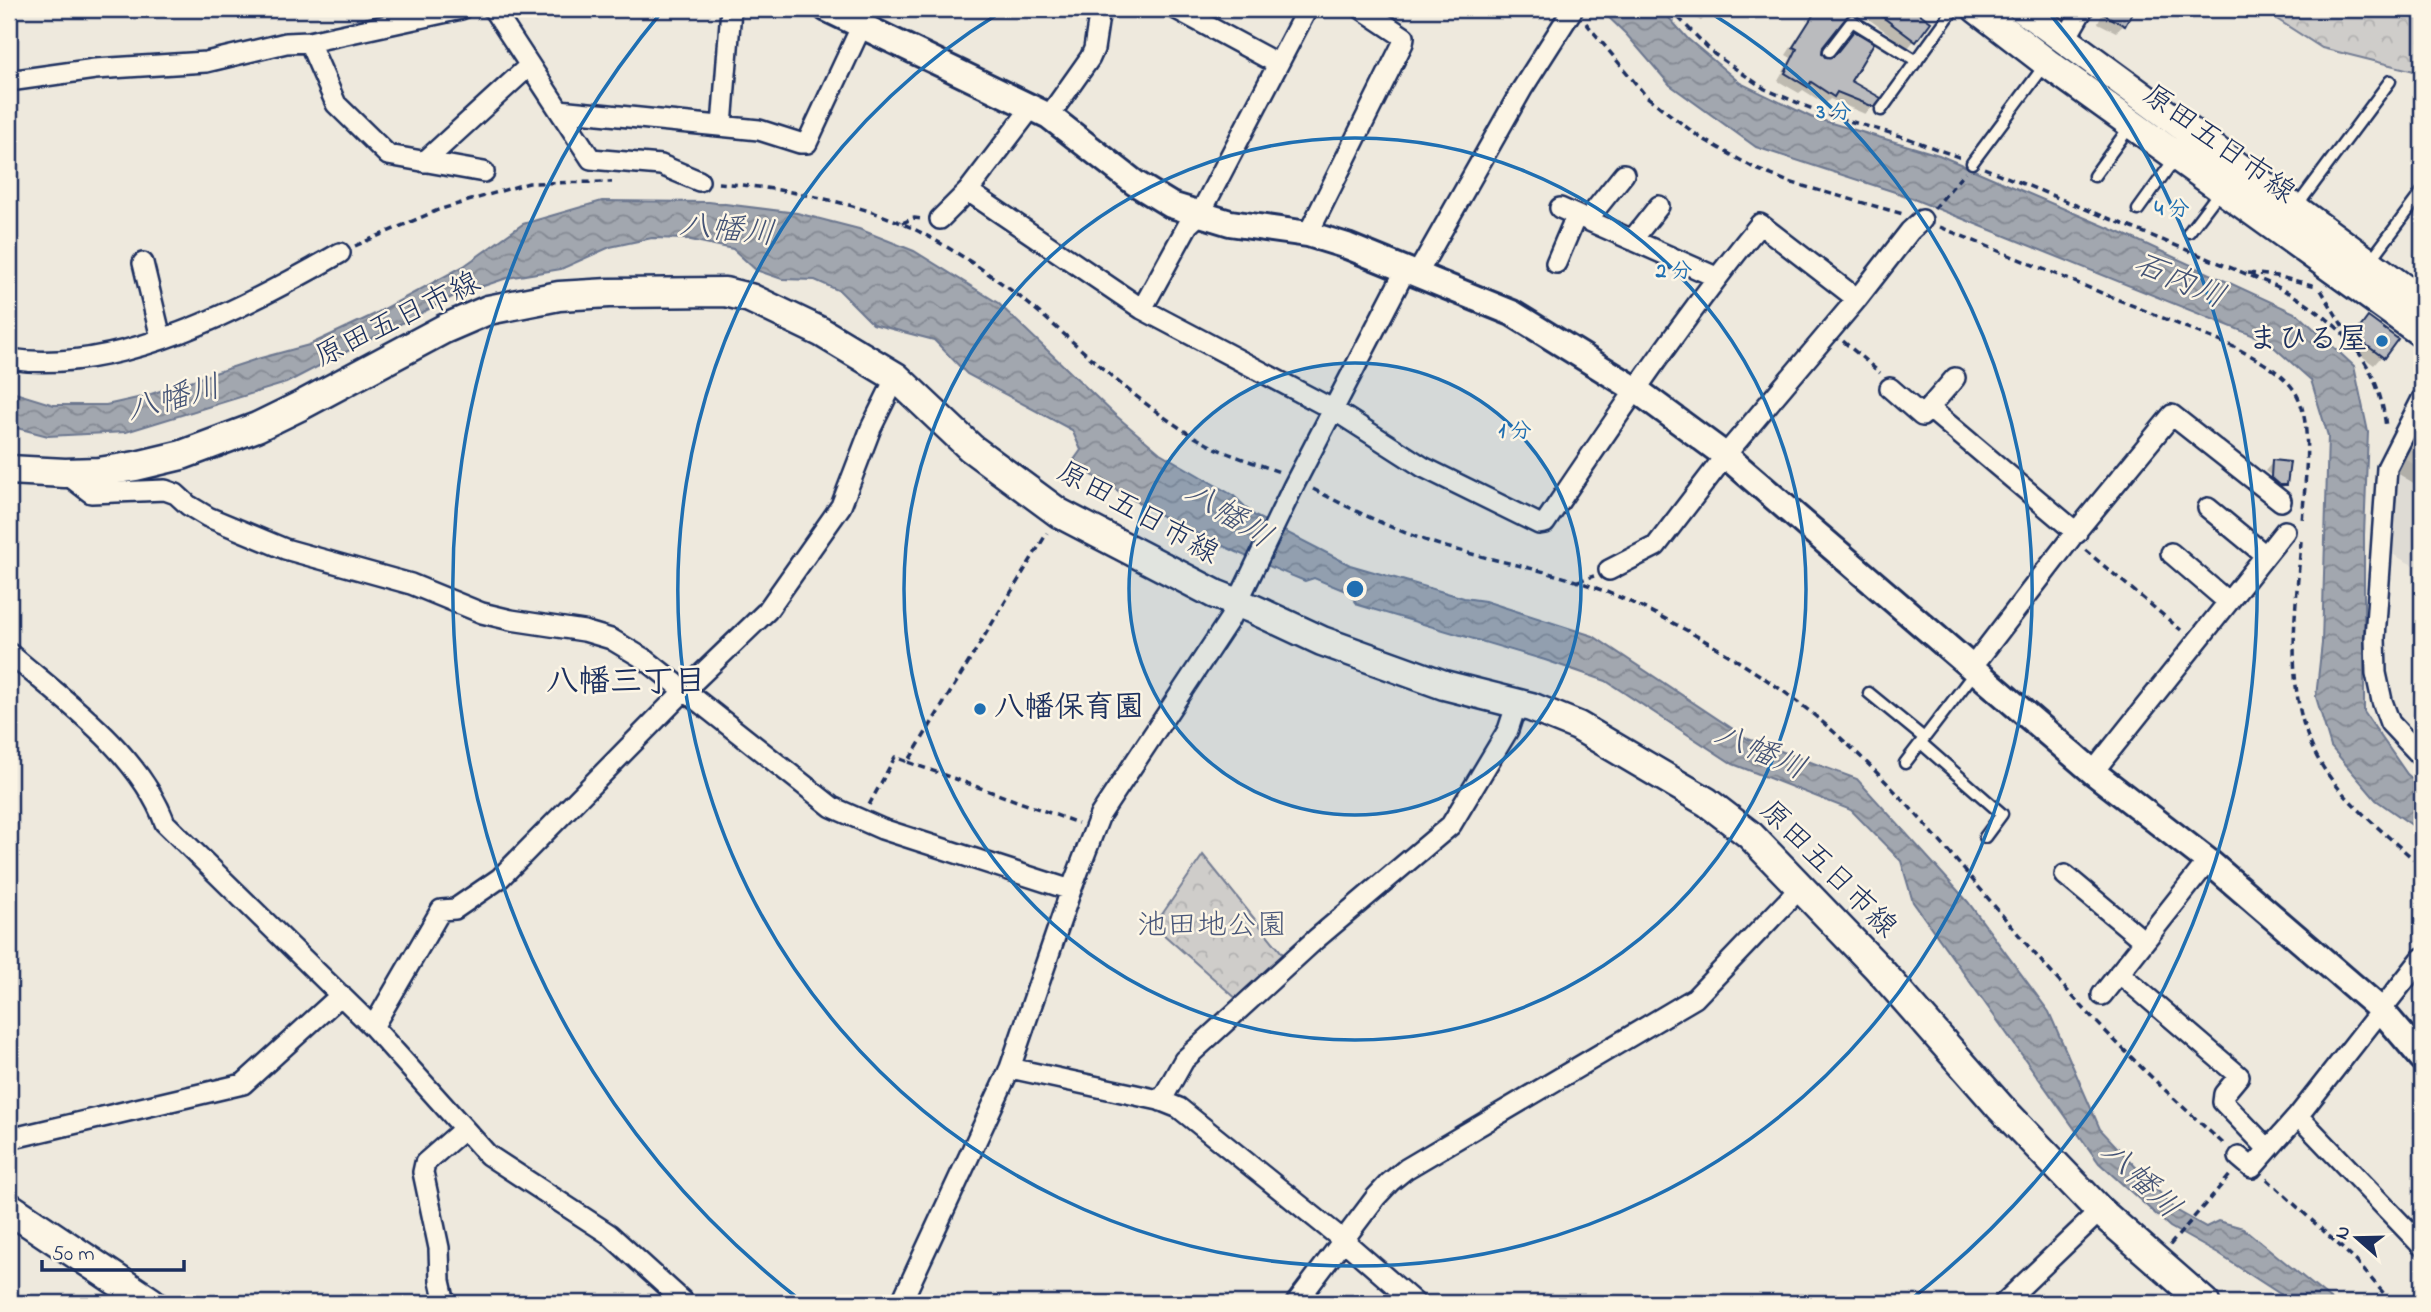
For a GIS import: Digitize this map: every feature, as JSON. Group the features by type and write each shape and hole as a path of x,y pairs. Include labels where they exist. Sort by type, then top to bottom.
{"main road":[{"name":"原田五日市線","path":"1977,9 2056,51 2295,209 2422,302"},
{"name":"原田五日市線","path":"2022,9 2056,51 2132,123 2422,333"},
{"name":"原田五日市線","path":"9,470 65,473 136,466 182,455 257,427 444,329 488,310 559,296 659,291 725,292 750,298 821,332 896,377 971,448 1059,513 1215,594 1240,599 1322,641 1444,685 1517,704 1578,726 1707,802 1750,835 1877,967 2000,1107 2100,1211 2205,1303"},
{"path":"9,1208 151,1303"}],"street":[{"path":"9,81 95,69 206,62 286,43 309,43 461,9"},
{"path":"493,9 591,159 661,165 699,181"},
{"path":"722,126 731,9"},
{"path":"940,219 1090,58 1094,49 1100,9"},
{"path":"1176,9 1278,64"},
{"path":"1142,309 1188,225 1200,214 1307,9"},
{"path":"1308,234 1403,43 1404,37 1362,9"},
{"path":"2056,51 2083,9"},
{"path":"834,10 1040,112 1135,183 1171,205 1230,223 1308,234 1347,246 1512,313 1635,389 1726,456 2093,772 2208,861 2381,1010 2422,1058"},
{"path":"1405,271 1420,270 1522,89 1578,14"},
{"path":"559,110 759,130 807,143 862,25"},
{"path":"309,43 336,104 388,155 484,172"},
{"path":"424,162 529,66"},
{"path":"1556,263 1574,215 1624,174"},
{"path":"968,191 1142,309 1334,410 1423,467 1539,524 1545,523 1635,389 1716,277 1760,224 1857,299"},
{"path":"1632,240 1659,206"},
{"path":"1574,215 1716,277"},
{"path":"1609,570 1656,546 1910,231 1925,218"},
{"path":"9,359 33,362 72,361 120,352 194,327 250,302 340,253"},
{"path":"143,263 161,338"},
{"path":"901,1303 1010,1068 1093,828 1144,746 1229,620 1296,482 1405,271"},
{"path":"373,1027 440,909 455,909 500,878 684,691 767,611 835,516 871,428 896,377"},
{"path":"1889,384 1922,416 1955,378"},
{"path":"2422,399 2387,468 2375,639 2376,673 2390,723 2422,757"},
{"path":"1929,408 2074,536"},
{"path":"1974,669 2074,536 2172,415 2281,501"},
{"path":"65,473 92,493 165,490 176,494 208,517 285,549 411,584 482,613 584,631 611,639 646,660 832,807 882,830 1071,890"},
{"path":"2208,508 2265,555"},
{"path":"2093,772 2265,555 2296,533"},
{"path":"2171,553 2228,602"},
{"path":"9,653 124,756 160,809 165,823 373,1027 499,1164 608,1234 685,1303"},
{"path":"1161,1101 1184,1060 1316,939 1451,825 1508,730 1517,704"},
{"path":"2094,1006 2208,861"},
{"path":"2065,875 2144,941"},
{"path":"1296,1303 1376,1197 1406,1170 1695,998 1800,888"},
{"path":"2243,1163 2268,1149 2298,1116 2422,958"},
{"path":"2119,973 2239,1076 2224,1094 2223,1102 2268,1149"},
{"path":"9,1139 243,1084 341,995"},
{"path":"1010,1068 1161,1101 1179,1108 1343,1240 1415,1303"},
{"path":"2298,1116 2422,1246"},
{"path":"445,1303 440,1281 439,1248 423,1172 425,1163 464,1129"},
{"path":"2004,1303 2100,1211"}],"lane":[{"path":"1881,110 1954,9"},
{"path":"1829,51 1852,21 1917,61"},
{"path":"1971,165 2056,51"},
{"path":"2295,209 2390,81"},
{"path":"2094,176 2132,123"},
{"path":"2137,210 2177,155"},
{"path":"2189,232 2223,189"},
{"path":"2368,263 2422,192"},
{"path":"1905,763 1974,669"},
{"path":"1869,693 2002,814 1984,837"}],"path":[{"path":"1670,9 1714,54 1765,89 1822,113 1907,138 2243,273 2307,303 2350,340"},
{"path":"1578,14 1646,96 1698,136 1756,169 1789,182 1925,218 2234,347 2270,367 2295,391 2302,408 2307,440 2296,533 2295,685 2308,737 2320,764 2339,788 2422,867"},
{"path":"1925,218 1971,165"},
{"path":"340,253 438,210 518,186 530,183 620,181"},
{"path":"699,181 808,195 864,211 918,231 964,258 1019,296 1090,359 1143,401 1226,452 1418,538 1456,550 1532,567 1597,588 1674,622 1765,679 1819,718 1873,767 2094,1006 2130,1057 2243,1163 2356,1261 2392,1303"},
{"path":"2243,273 2276,276 2319,286 2369,369 2383,405 2387,468"},
{"path":"1831,331 1889,384"},
{"path":"908,762 1059,513"},
{"path":"2074,536 2196,643"},
{"path":"861,820 895,757 1093,828"},
{"path":"2165,1250 2243,1163"}],"shaded area":[{"path":"2404,458 2422,470 2422,570 2392,554 2397,476"}],"green space":[{"path":"2261,9 2422,9 2422,73 2322,48"},
{"name":"池田地公園","path":"1203,855 1286,958 1239,1001 1154,926"}],"water":[{"name":"石内川","path":"1600,9 1661,9 1688,39 1740,83 1811,117 1939,155 2139,241 2299,315 2354,366 2368,432 2364,535 2364,712 2407,774 2422,787 2422,832 2376,800 2331,747 2316,697 2322,643 2328,436 2311,380 2267,341 1901,194 1756,147 1670,85 1626,34"},
{"name":"八幡川","path":"602,201 709,202 797,213 859,229 914,251 998,303 1114,414 1160,453 1234,496 1255,516 1350,565 1464,598 1485,601 1593,636 1748,739 1857,779 1968,902 2049,1012 2100,1129 2176,1210 2206,1227 2218,1221 2243,1228 2335,1303 2294,1303 2220,1255 2170,1227 2099,1163 1913,902 1901,861 1851,810 1733,764 1606,681 1545,660 1358,605 1348,592 1314,578 1305,581 1196,533 1087,472 1074,460 1081,450 1072,430 967,374 934,340 873,324 840,291 815,280 782,279 756,270 733,249 686,239 652,238 610,247 561,269 507,278 454,296 286,383 126,432 48,436 9,426 9,391 54,405 106,405 142,397 309,345 373,315 464,266 523,224"}],"building":[{"path":"1817,9 1853,9 1823,47 1822,53 1825,57 1834,56 1854,31 1874,43 1851,81 1881,98 1874,107 1837,92 1834,97 1811,82 1808,87 1785,73 1797,49 1793,47"},
{"path":"1872,9 1913,9 1931,22 1916,42"},
{"path":"2095,9 2134,9 2125,26"},
{"path":"2368,317 2398,339 2384,358 2354,336"},
{"path":"2272,460 2290,462 2287,485 2280,485 2271,477"}],"place":[{"name":"まひる屋","path":"2382,341"},
{"name":"八幡保育園","path":"980,709"}],"district":[{"name":"八幡三丁目","path":"626,683"}]}
